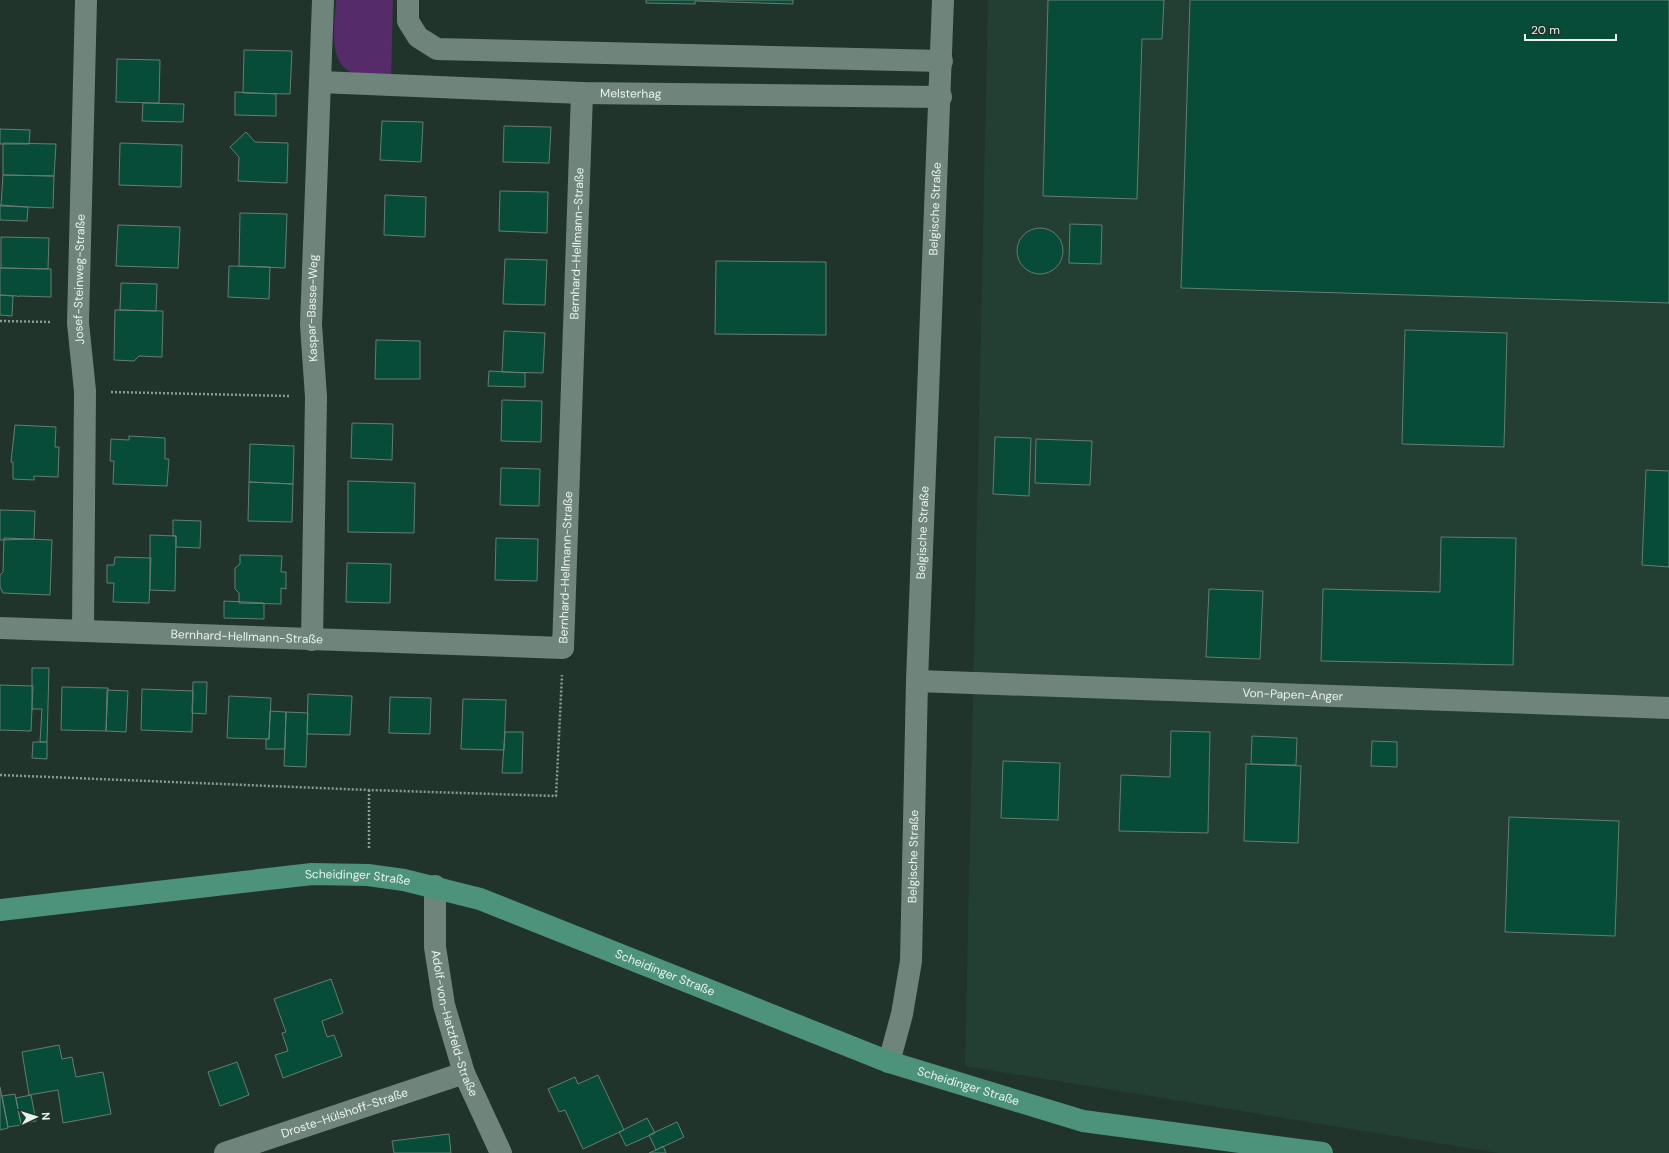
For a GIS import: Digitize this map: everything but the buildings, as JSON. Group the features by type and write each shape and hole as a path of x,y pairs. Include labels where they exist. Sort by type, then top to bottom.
{"main road":[{"name":"Scheidinger Straße","path":"0,910 312,874 368,875 435,886 480,899 888,1062 1083,1122 1322,1153"}],"street":[{"name":"Josef-Steinweg-Straße","path":"82,630 86,391 78,323 86,0"},
{"name":"Kaspar-Basse-Weg","path":"312,640 316,397 311,325 323,0"},
{"path":"408,0 408,21 418,37 437,49 942,61"},
{"name":"Belgische Straße","path":"888,1062 902,1014 911,961 917,681 934,225 941,97 943,0"},
{"name":"Melsterhag","path":"320,82 582,93 941,97"},
{"name":"Bernhard-Hellmann-Straße","path":"0,628 563,648 582,93"},
{"name":"Von-Papen-Anger","path":"917,681 1669,708"},
{"name":"Adolf-von-Hatzfeld-Straße","path":"435,886 435,947 444,1005 464,1074 501,1153"},
{"name":"Droste-Hülshoff-Straße","path":"225,1153 464,1074"}],"path":[{"path":"0,321 78,323"},
{"path":"86,391 316,397"},
{"path":"0,775 556,796 563,648"},
{"path":"368,875 370,790"}],"shaded area":[{"path":"336,0 393,0 391,77 357,74 347,70 340,62 334,43"},
{"path":"988,0 1669,0 1669,1153 1499,1153 965,1066"}]}
